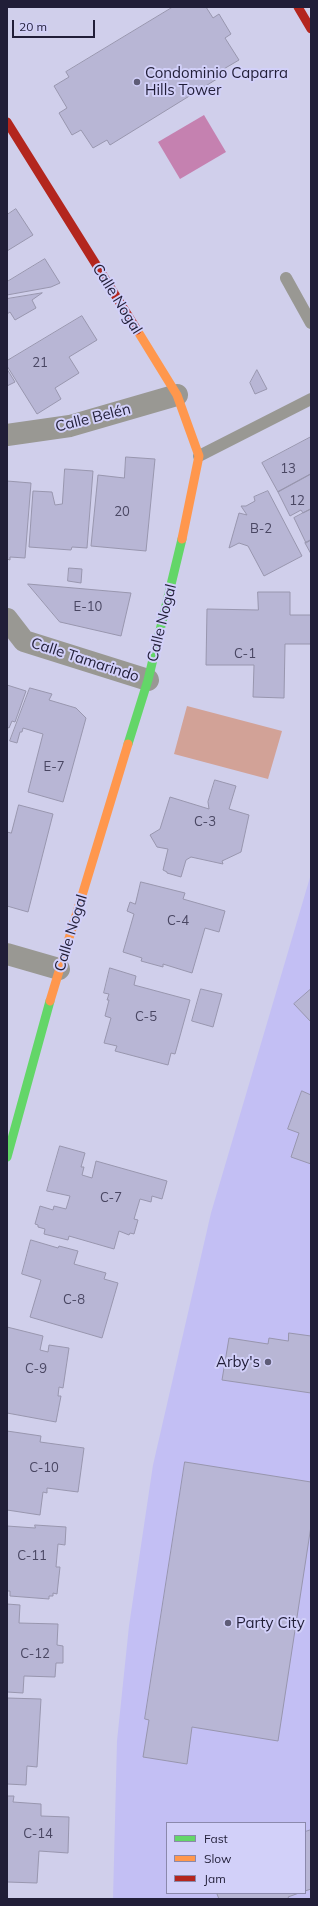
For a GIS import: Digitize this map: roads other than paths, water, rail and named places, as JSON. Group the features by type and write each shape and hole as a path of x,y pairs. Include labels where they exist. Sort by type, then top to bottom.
{"main road":[{"path":"298,7 311,29"},
{"name":"Calle Nogal","path":"7,122 177,395 199,456 172,581 148,680 59,969 7,1157"}],"street":[{"name":"Calle Belén","path":"7,436 70,426 177,395"},
{"name":"Calle Tamarindo","path":"7,619 24,641 148,680"},
{"path":"7,954 59,969"}],"lane":[{"path":"286,278 311,323"},
{"path":"199,456 311,399"}],"place":[{"name":"Condominio Caparra Hills Tower","path":"137,82"},
{"name":"Arby's","path":"268,1362"},
{"name":"Party City","path":"228,1623"}]}
